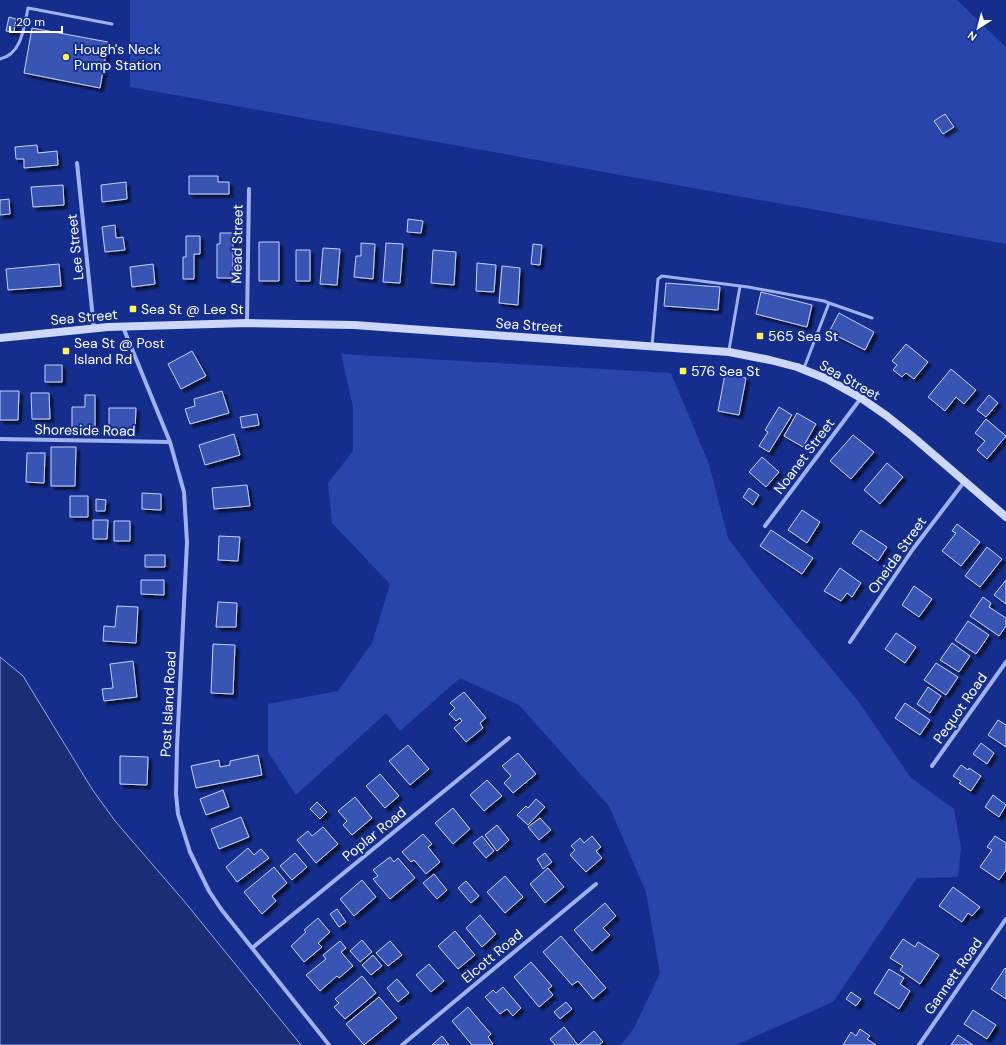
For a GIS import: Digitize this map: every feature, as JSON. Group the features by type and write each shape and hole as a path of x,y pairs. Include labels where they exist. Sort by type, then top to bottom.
{"main road":[{"name":"Sea Street","path":"0,338 123,327 247,323 354,325 729,352 770,360 803,370 827,379 860,398 888,416 1006,517"}],"street":[{"name":"Lee Street","path":"77,163 94,329"},
{"name":"Mead Street","path":"247,323 249,189"},
{"name":"Post Island Road","path":"123,327 170,442 184,492 187,542 176,768 178,814 190,852 209,891 221,909 329,1045"},
{"name":"Noanet Street","path":"765,526 860,398"},
{"name":"Shoreside Road","path":"0,439 170,442"},
{"name":"Oneida Street","path":"850,642 913,549 964,482"},
{"name":"Pequot Road","path":"932,766 1006,662"},
{"name":"Poplar Road","path":"252,948 509,738"},
{"name":"Elcott Road","path":"402,1045 596,884"},
{"name":"Gannett Road","path":"919,1045 1006,919"}],"lane":[{"path":"0,59 13,52 19,44 28,8 112,24"},
{"path":"652,347 658,279 662,276 740,286 824,301 872,318"},
{"path":"729,352 740,286"},
{"path":"803,370 829,303"}],"shaded area":[{"path":"130,0 957,0 1006,47 1006,244 130,87"},
{"path":"341,354 671,373 709,464 728,538 766,589 858,701 911,778 954,809 961,848 958,877 917,878 833,1002 736,1045 621,1045 634,1028 660,973 646,892 609,806 519,705 460,678 400,731 386,713 296,795 268,752 268,704 338,691 372,643 390,584 332,523 328,483 353,451 353,407"},
{"path":"0,657 23,676 92,789 115,821 184,901 301,1045 0,1045"}],"building":[{"path":"9,17 16,19 14,32 6,31"},
{"name":"Hough's Neck Pump Station","path":"32,28 108,42 100,88 24,73"},
{"path":"945,114 954,127 943,134 934,121"},
{"path":"37,145 38,153 57,151 58,165 24,168 24,159 16,159 15,147"},
{"path":"189,176 218,176 218,182 229,182 229,194 189,194"},
{"path":"126,182 127,199 102,202 101,185"},
{"path":"63,185 64,205 33,207 31,187"},
{"path":"9,199 10,214 0,215 0,200"},
{"path":"408,219 423,221 421,233 407,232"},
{"path":"115,225 116,238 123,237 125,250 105,252 102,227"},
{"path":"220,233 233,233 233,278 217,278 217,244 220,244"},
{"path":"186,236 200,236 200,254 194,254 194,279 183,279 183,257 186,257"},
{"path":"259,242 279,242 279,281 259,281"},
{"path":"361,243 375,244 373,279 354,277 356,256 361,256"},
{"path":"386,243 403,244 400,283 383,282"},
{"path":"533,244 542,245 540,265 531,264"},
{"path":"323,248 340,249 337,285 320,284"},
{"path":"296,250 310,250 310,281 296,281"},
{"path":"433,250 456,252 454,285 431,283"},
{"path":"477,263 496,265 494,292 476,291"},
{"path":"59,264 61,286 8,290 6,269"},
{"path":"153,264 155,284 132,287 130,267"},
{"path":"502,266 520,268 518,305 499,303"},
{"path":"666,283 720,287 718,310 664,306"},
{"path":"761,292 812,305 807,327 756,314"},
{"path":"839,313 874,332 865,350 829,332"},
{"path":"906,344 928,362 914,379 906,373 902,377 893,370 897,365 892,361"},
{"path":"192,351 206,376 181,389 168,364"},
{"path":"45,365 62,365 62,382 45,382"},
{"path":"951,369 976,390 964,404 956,397 945,411 928,397"},
{"path":"725,374 746,378 739,415 718,411"},
{"path":"0,391 19,391 18,420 0,420"},
{"path":"222,391 229,413 190,424 185,409 195,406 194,399"},
{"path":"31,393 49,393 50,419 32,419"},
{"path":"85,395 95,395 95,427 72,427 72,407 85,407"},
{"path":"989,395 998,403 986,417 977,410"},
{"path":"779,407 792,415 769,452 759,446 768,432 765,430"},
{"path":"109,408 136,408 135,430 109,430"},
{"path":"797,413 816,424 803,447 784,436"},
{"path":"257,414 259,425 242,428 240,417"},
{"path":"986,419 1006,436 987,459 977,450 985,441 975,433"},
{"path":"234,434 240,455 205,465 199,445"},
{"path":"853,435 874,452 851,479 830,461"},
{"path":"51,447 76,447 75,486 51,486"},
{"path":"27,453 45,453 44,483 26,482"},
{"path":"762,457 779,472 766,487 749,472"},
{"path":"887,463 903,477 880,504 864,490"},
{"path":"247,485 250,506 214,509 212,488"},
{"path":"749,488 759,495 753,505 743,497"},
{"path":"142,493 161,494 161,510 142,509"},
{"path":"70,496 88,496 88,517 70,517"},
{"path":"96,499 106,500 105,511 96,511"},
{"path":"802,510 820,522 807,543 788,530"},
{"path":"93,520 108,520 107,539 93,539"},
{"path":"114,521 130,521 130,541 114,541"},
{"path":"957,524 980,542 961,566 942,551 956,533 952,531"},
{"path":"771,530 813,558 802,574 760,546"},
{"path":"861,530 887,547 878,561 852,543"},
{"path":"219,536 240,537 238,561 218,560"},
{"path":"987,547 1002,559 980,587 965,576"},
{"path":"145,555 165,555 165,567 145,567"},
{"path":"840,568 861,583 852,597 847,593 841,601 824,591"},
{"path":"141,580 164,580 164,595 141,594"},
{"path":"1006,580 1006,604 994,595"},
{"path":"914,586 932,599 919,617 902,605"},
{"path":"983,597 991,603 989,607 1006,618 1006,626 999,636 970,616"},
{"path":"218,602 237,603 236,627 216,627"},
{"path":"117,606 138,607 136,643 103,641 104,626 115,627"},
{"path":"968,621 989,635 976,654 955,640"},
{"path":"896,633 916,647 905,663 885,649"},
{"path":"952,643 970,656 959,672 940,660"},
{"path":"213,644 235,645 233,694 211,693"},
{"path":"133,661 137,697 104,701 102,689 113,688 110,664"},
{"path":"936,663 958,677 946,695 924,680"},
{"path":"928,687 941,696 930,713 917,704"},
{"path":"464,692 486,718 480,723 483,728 466,742 454,728 462,721 460,718 456,721 449,714 455,708 450,703"},
{"path":"905,703 930,720 920,735 895,718"},
{"path":"998,720 1006,725 1006,747 988,735"},
{"path":"981,743 994,753 987,764 973,754"},
{"path":"408,745 429,769 410,785 389,761"},
{"path":"518,753 536,774 513,793 504,783 511,776 502,766"},
{"path":"258,755 262,775 196,788 191,766 219,760 220,767 230,765 230,761"},
{"path":"120,756 148,757 147,785 120,784"},
{"path":"961,765 968,770 969,768 981,776 971,791 959,783 961,781 953,776"},
{"path":"380,774 399,796 385,808 366,786"},
{"path":"487,780 502,796 484,811 470,795"},
{"path":"223,790 229,807 206,815 200,799"},
{"path":"993,795 1006,805 999,817 985,807"},
{"path":"355,797 372,818 352,835 343,825 347,821 338,811"},
{"path":"536,799 545,807 528,825 517,815 526,806 528,808"},
{"path":"317,802 327,812 320,819 310,809"},
{"path":"453,808 470,829 453,844 435,823"},
{"path":"241,817 249,837 219,849 211,829"},
{"path":"540,818 551,830 539,840 528,827"},
{"path":"497,825 509,840 497,851 485,835"},
{"path":"323,827 338,844 316,863 297,840 308,831 312,836"},
{"path":"423,834 432,844 428,847 440,862 426,874 414,860 411,862 402,852"},
{"path":"482,836 494,851 486,858 473,843"},
{"path":"592,836 601,847 596,851 602,858 586,872 570,855 575,850 571,846 580,838 584,843"},
{"path":"995,836 1006,843 1006,870 999,880 980,867 992,850 987,847"},
{"path":"248,848 254,855 261,849 269,858 237,882 226,867"},
{"path":"295,853 307,867 292,880 280,866"},
{"path":"545,853 552,862 543,869 537,859"},
{"path":"390,857 394,862 398,858 415,878 390,899 373,879 378,876 373,870"},
{"path":"274,867 287,883 272,896 276,901 262,914 244,892"},
{"path":"548,868 564,887 545,903 530,884"},
{"path":"434,874 447,890 437,899 423,883"},
{"path":"505,876 523,897 505,913 487,892"},
{"path":"362,880 376,897 354,916 340,899"},
{"path":"466,881 479,896 471,903 458,888"},
{"path":"953,887 980,907 972,916 968,913 962,922 939,906"},
{"path":"605,903 616,916 603,928 610,935 592,951 574,930"},
{"path":"337,909 346,922 339,927 330,914"},
{"path":"480,915 496,934 482,947 466,928"},
{"path":"318,918 330,932 318,943 322,947 304,962 291,946 306,932 304,930"},
{"path":"455,931 475,955 458,969 438,946"},
{"path":"561,936 606,988 593,999 578,981 572,985 543,952"},
{"path":"903,939 915,947 918,942 939,955 920,984 900,970 903,966 890,958"},
{"path":"362,940 372,952 360,962 350,951"},
{"path":"340,941 346,948 341,952 353,966 339,978 337,976 320,991 306,975 326,959 323,955"},
{"path":"390,941 402,955 388,966 376,953"},
{"path":"373,955 382,966 371,975 362,965"},
{"path":"531,962 552,986 548,989 553,995 539,1007 514,977"},
{"path":"429,964 444,981 431,992 416,975"},
{"path":"1005,968 1006,969 1006,999 991,989"},
{"path":"889,969 904,978 900,984 910,991 899,1009 874,993"},
{"path":"362,976 376,993 345,1019 334,1007 339,1003 335,999"},
{"path":"397,979 409,993 398,1002 387,988"},
{"path":"503,987 521,1008 513,1016 507,1009 500,1014 485,997 493,990 496,993"},
{"path":"851,992 861,999 856,1006 846,999"},
{"path":"379,997 397,1018 364,1045 346,1024"},
{"path":"566,1002 572,1009 560,1019 554,1012"},
{"path":"468,1007 491,1034 488,1037 493,1044 472,1045 452,1021"},
{"path":"973,1010 996,1025 987,1039 964,1024"},
{"path":"564,1027 578,1045 555,1045 550,1039"},
{"path":"860,1029 870,1036 867,1039 876,1045 843,1045 851,1032 856,1036"},
{"path":"594,1031 603,1042 599,1045 578,1045"},
{"path":"958,1035 973,1045 951,1045"},
{"path":"442,1036 449,1045 432,1045"}],"place":[{"name":"Hough's Neck Pump Station","path":"66,57"},
{"name":"Sea St @ Lee St","path":"133,309"},
{"name":"565 Sea St","path":"760,336"},
{"name":"Sea St @ Post Island Rd","path":"66,351"},
{"name":"576 Sea St","path":"683,371"}]}
